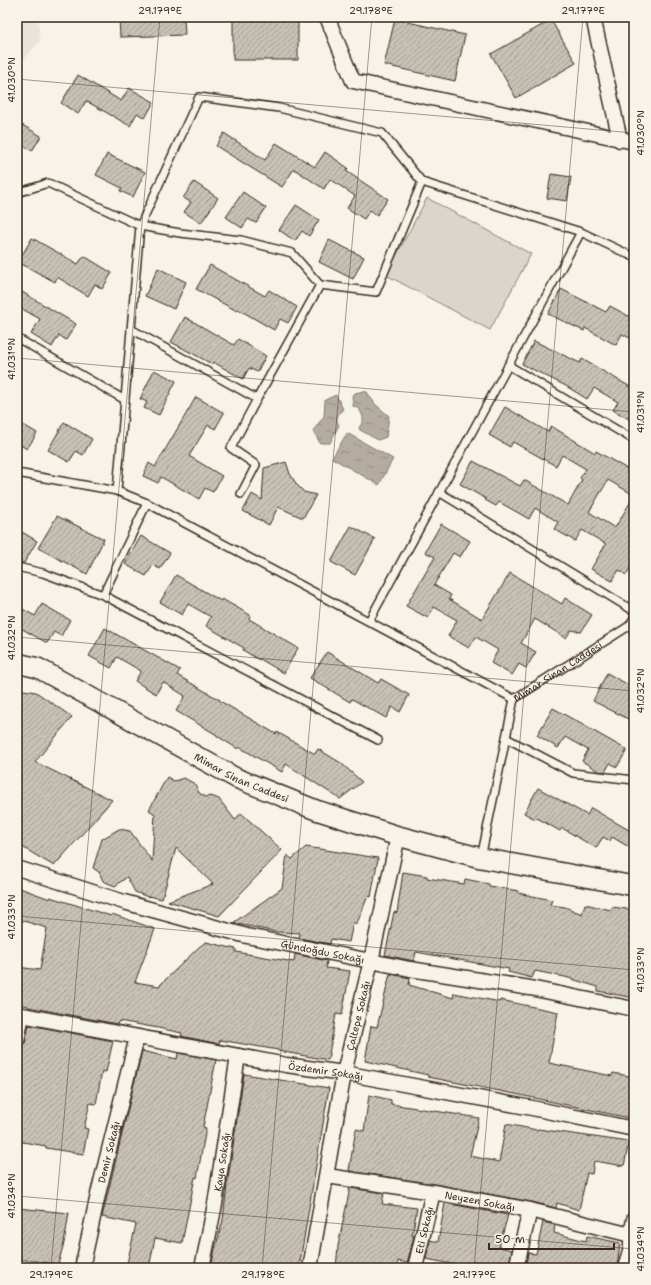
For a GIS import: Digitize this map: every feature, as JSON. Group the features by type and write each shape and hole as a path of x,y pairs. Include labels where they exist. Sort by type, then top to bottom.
{"main road":[{"name":"Mimar Sinan Caddesi","path":"17,663 38,668 236,778 316,810 398,836 480,858 634,886"}],"street":[{"path":"326,17 353,81 634,142"},
{"path":"593,17 620,140"},
{"name":"Çaltepe Sokağı","path":"310,1268 344,1073 371,961 398,836"},
{"name":"Gündoğdu Sokağı","path":"17,868 124,902 247,936 410,969 530,988 634,1009"},
{"path":"17,1042 20,1015"},
{"name":"Özdemir Sokağı","path":"20,1015 238,1056 344,1073 532,1108 634,1129"},
{"name":"Demir Sokağı","path":"82,1268 98,1190 137,1037"},
{"name":"Kaya Sokağı","path":"202,1268 215,1204 238,1056"},
{"name":"Neyzen Sokağı","path":"327,1176 432,1192 530,1210 631,1235"},
{"name":"Eti Sokağı","path":"415,1268 432,1192"},
{"path":"516,1268 530,1210"},
{"path":"625,1268 631,1247 631,1235 634,1219"}],"lane":[{"path":"117,491 140,226 199,97 280,108 382,133 422,182 581,232 634,256"},
{"path":"17,193 48,183 140,226 180,233 241,240 292,254 320,285 376,292 422,182"},
{"path":"369,621 581,232"},
{"path":"241,494 256,465 231,448 320,285"},
{"path":"131,329 257,399"},
{"path":"17,338 125,400"},
{"path":"508,365 634,440"},
{"path":"17,473 117,491 147,502 514,699"},
{"path":"439,492 634,611"},
{"path":"103,595 147,502"},
{"path":"17,567 43,573 103,595 378,740"},
{"name":"Mimar Sinan Caddesi","path":"480,858 514,699 632,628 634,618"},
{"path":"506,738 573,773 634,780"}],"shaded area":[{"path":"17,17 38,17 40,41 17,67"},
{"path":"427,198 531,254 490,330 386,275"}],"water":[{"path":"364,391 367,392 375,404 389,416 386,437 378,440 360,430 359,427 363,423 363,417 359,408 353,406 352,396 355,393"},
{"path":"336,395 343,409 337,421 339,425 330,443 320,443 313,431 324,416 325,400"},
{"path":"347,433 393,459 379,485 332,458"}],"building":[{"path":"119,17 184,17 185,35 120,37"},
{"path":"395,19 465,35 455,81 384,65"},
{"path":"233,20 298,20 298,60 233,60"},
{"path":"551,20 576,63 516,98 491,54"},
{"path":"78,75 121,101 129,88 154,102 145,118 137,113 130,126 86,101 78,114 61,103"},
{"path":"17,122 41,136 32,151 17,142"},
{"path":"224,133 265,160 276,143 315,167 325,152 348,168 346,171 388,199 377,215 370,210 364,219 347,208 355,196 330,179 324,189 294,169 282,187 216,146"},
{"path":"107,154 145,172 133,197 120,191 122,188 96,175"},
{"path":"551,174 571,177 567,201 547,198"},
{"path":"194,182 218,198 201,223 184,212 191,202 183,198"},
{"path":"243,192 266,208 256,223 248,219 242,228 226,217"},
{"path":"296,205 319,220 309,236 302,231 295,241 279,230"},
{"path":"32,238 78,264 84,256 112,273 102,289 95,284 88,296 57,277 55,282 18,262"},
{"path":"329,240 364,257 353,279 319,262"},
{"path":"210,265 265,296 269,290 297,307 288,323 280,319 274,330 238,309 237,311 196,289"},
{"path":"158,268 186,282 174,309 145,296"},
{"path":"17,289 76,324 66,340 59,335 52,347 31,334 40,319 17,306"},
{"path":"561,289 606,312 610,306 634,319 634,331 630,338 622,334 616,345 585,328 584,331 548,314"},
{"path":"185,317 234,345 238,339 266,356 257,372 249,368 243,379 213,362 212,364 171,342"},
{"path":"534,341 580,363 582,359 634,389 634,422 613,410 618,402 594,388 587,399 566,386 522,364"},
{"path":"154,370 176,381 159,415 144,408 147,402 140,399"},
{"path":"196,397 224,413 215,429 208,425 189,456 222,476 213,492 205,488 199,499 161,477 158,483 143,476 149,463 155,467"},
{"path":"505,407 548,432 551,426 595,453 596,451 634,473 634,495 608,480 589,512 615,528 634,496 634,561 626,575 619,570 612,581 591,569 606,544 582,530 575,541 554,529 558,522 535,508 529,519 499,502 496,506 460,484 473,461 520,486 524,480 568,505 582,480 580,478 586,469 562,455 556,466 513,442 510,447 489,435"},
{"path":"17,421 37,433 27,449 17,443"},
{"path":"64,422 92,439 83,455 76,451 69,462 48,450"},
{"path":"286,462 290,474 297,485 304,492 316,495 303,518 278,507 269,525 243,511 252,494 262,500 264,468"},
{"path":"57,516 104,539 87,574 38,548"},
{"path":"441,524 470,541 460,557 453,553 434,585 451,595 449,599 482,619 510,573 562,604 565,598 592,615 581,632 571,630 566,638 535,619 521,643 536,652 526,668 519,664 512,675 491,663 498,650 476,637 469,648 448,636 457,620 434,607 428,618 406,606 435,557 425,552"},
{"path":"351,526 375,539 355,575 331,562"},
{"path":"17,529 37,541 24,563 17,562"},
{"path":"141,536 170,553 160,569 153,565 146,576 125,564"},
{"path":"176,575 221,601 222,599 250,615 249,619 298,648 284,673 260,659 259,660 243,650 244,648 206,626 211,617 188,604 182,615 160,602"},
{"path":"42,604 70,620 61,636 54,632 47,643 17,626 17,606 35,616"},
{"path":"105,628 180,670 177,675 276,734 277,732 315,754 318,749 341,763 362,782 340,799 286,764 282,772 239,747 238,749 176,711 185,696 163,682 156,694 135,681 141,671 117,657 111,668 89,656"},
{"path":"327,652 378,683 381,679 409,695 400,712 392,707 386,718 352,699 350,702 310,678"},
{"path":"607,673 634,688 634,722 593,701"},
{"path":"17,689 36,692 72,717 35,762 112,800 54,866 17,844"},
{"path":"553,708 627,750 617,767 610,763 605,772 598,771 582,761 588,750 565,737 558,748 537,735"},
{"path":"167,777 174,781 184,778 195,784 199,793 206,797 211,796 219,799 235,820 241,813 282,850 219,916 168,901 213,884 176,848 162,899 148,897 135,892 127,877 115,886 103,881 99,872 93,868 102,839 119,829 130,831 152,861 155,814 149,810"},
{"path":"538,788 587,815 591,808 634,833 634,850 612,837 610,841 603,837 596,848 562,828 560,831 537,818 535,819 524,813"},
{"path":"306,847 378,858 371,897 368,896 357,923 353,923 349,942 331,939 330,944 299,938 300,933 276,932 233,923 282,888 287,855 292,859"},
{"path":"403,872 427,876 427,878 464,884 465,879 489,884 489,886 519,891 518,893 552,900 550,905 565,907 582,914 585,904 611,910 612,907 634,910 634,998 598,991 598,987 565,977 535,971 532,978 508,972 509,969 416,952 414,961 385,955 394,912 397,913"},
{"path":"17,887 50,899 50,897 111,916 112,914 155,929 135,982 159,986 206,942 236,949 236,952 294,962 295,954 327,961 326,968 350,971 342,1015 336,1014 328,1060 220,1040 219,1044 181,1036 182,1033 158,1028 119,1021 117,1024 17,1004 17,967 40,970 47,928 17,919"},
{"path":"390,974 410,978 409,985 453,998 454,993 500,1002 500,1000 558,1012 549,1063 612,1076 613,1073 634,1077 634,1119 428,1077 428,1075 365,1061 371,1026 377,1027"},
{"path":"29,1025 113,1041 106,1072 102,1071 96,1104 90,1103 84,1128 88,1129 83,1154 46,1148 46,1146 17,1141 17,1095 23,1057 18,1057 20,1049 24,1046"},
{"path":"142,1051 177,1059 178,1053 216,1060 203,1127 206,1128 197,1178 195,1177 182,1243 155,1238 149,1268 126,1268 136,1224 102,1217"},
{"path":"244,1074 329,1088 299,1268 211,1268 223,1220"},
{"path":"369,1095 391,1100 391,1104 479,1118 470,1156 499,1162 506,1124 537,1130 629,1142 624,1166 594,1161 592,1174 587,1173 579,1210 557,1203 556,1208 532,1202 435,1184 354,1172 349,1170 356,1129 364,1131"},
{"path":"350,1188 384,1193 382,1204 417,1208 412,1236 414,1236 407,1263 398,1261 397,1268 336,1268 338,1246"},
{"path":"445,1203 508,1215 499,1247 512,1250 508,1268 472,1268 426,1259 430,1240 438,1242"},
{"path":"17,1208 69,1213 64,1243 58,1264 17,1259"},
{"path":"543,1222 555,1225 554,1233 586,1241 587,1236 620,1243 617,1268 591,1268 576,1265 576,1268 525,1268 528,1253 536,1254"}]}
